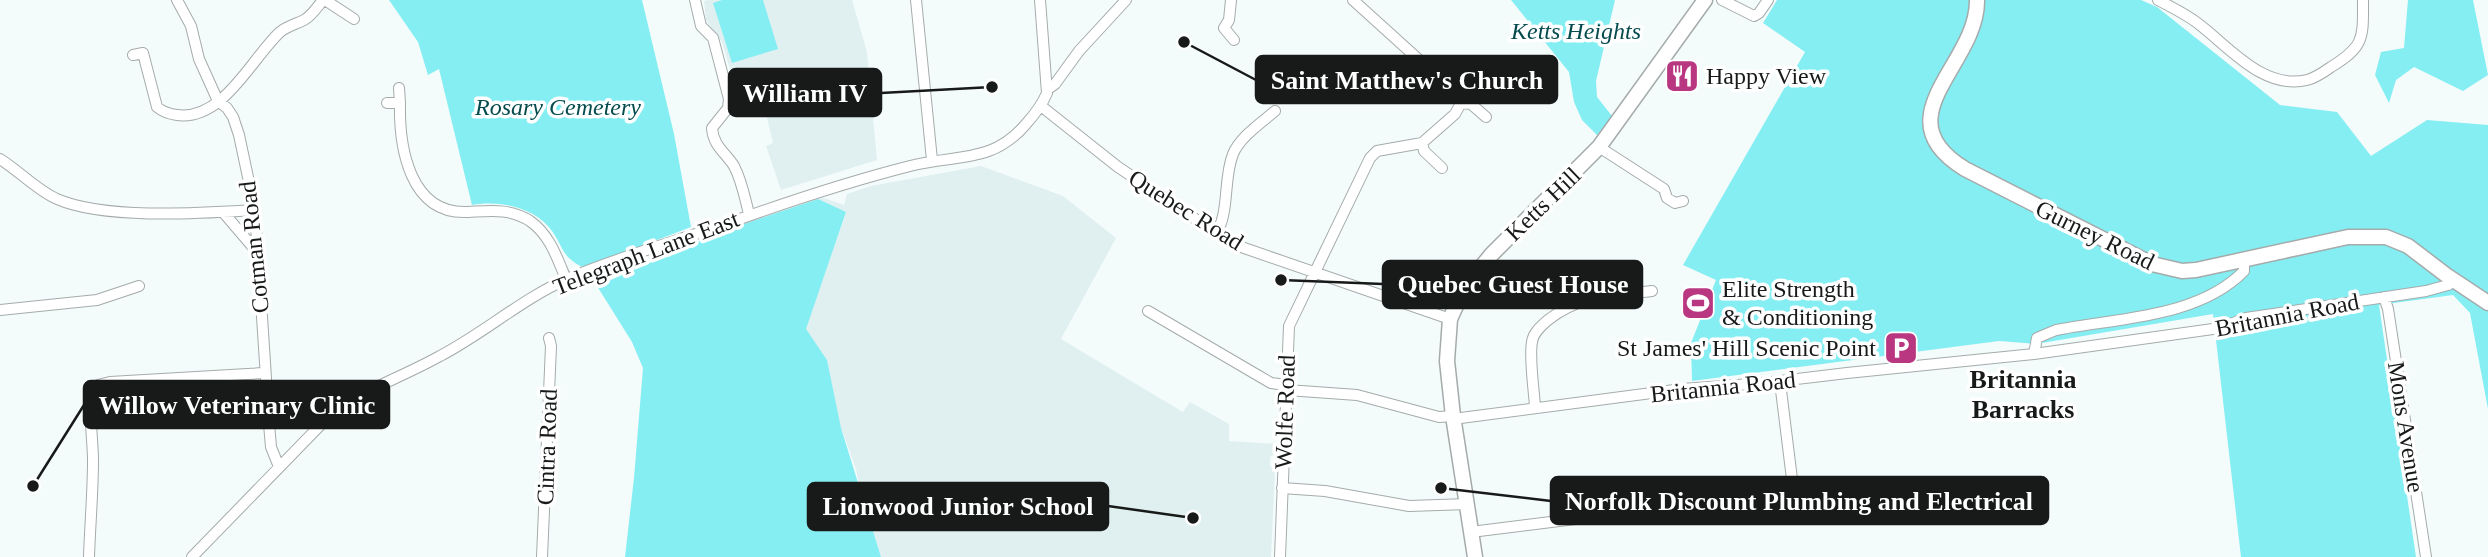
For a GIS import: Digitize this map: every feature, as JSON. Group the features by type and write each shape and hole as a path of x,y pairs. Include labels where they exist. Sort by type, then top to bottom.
{"street":[{"name":"Cotman Road","path":"177,0 191,26 199,58 218,101 227,107 239,135 255,210 264,373 271,447 279,467"},
{"path":"139,51 157,107 162,111 181,115 194,114 208,109 218,101 240,81 265,48 283,30 307,19 324,0 354,19"},
{"path":"695,0 701,26 713,38 729,99 729,108 712,128 713,136 737,173 750,214"},
{"path":"916,0 932,160"},
{"path":"1040,0 1048,89 1041,106"},
{"path":"1048,89 1126,0"},
{"path":"1231,0 1229,20 1224,28 1234,40"},
{"path":"1353,0 1466,104 1486,117"},
{"name":"Ketts Hill","path":"1475,557 1446,353 1450,318 1464,288 1492,254 1599,147 1705,0"},
{"path":"1722,0 1754,16 1768,0"},
{"name":"Gurney Road","path":"1977,0 1972,27 1938,92 1931,114 1931,135 1941,153 1958,165 2125,251 2164,268 2196,270 2348,237 2386,237 2408,246 2488,303"},
{"path":"2158,0 2198,23 2267,77 2307,80 2345,59 2357,48 2362,37 2364,0"},
{"path":"399,88 401,141 405,162 422,192 450,210 466,212 486,209 523,217 547,238 566,279"},
{"path":"387,103 400,103"},
{"path":"1442,168 1424,151 1422,143 1466,104"},
{"name":"Telegraph Lane East","path":"192,557 336,409 358,395 444,354 566,279 750,214 932,160 981,155 1003,146 1041,106"},
{"name":"Quebec Road","path":"1041,106 1118,167 1216,234 1244,248 1450,318"},
{"path":"1216,234 1221,222 1233,153 1239,144 1275,111"},
{"name":"Wolfe Road","path":"1280,557 1289,326 1370,158 1377,151 1422,143"},
{"path":"1599,147 1664,189 1667,198 1675,203 1683,201"},
{"path":"0,159 54,198 73,205 159,213 255,210"},
{"path":"223,212 251,246 259,247"},
{"name":"Britannia Road","path":"2034,354 2037,338 2056,330 2178,309 2199,302 2234,281 2244,271 2244,259"},
{"name":"Britannia Road","path":"1148,311 1271,383 1287,388 1357,395 1454,422 1535,407 1682,389 1780,382 2034,354 2220,328 2246,318 2426,291 2454,281"},
{"path":"0,310 97,300 139,286"},
{"path":"1535,407 1532,341 1537,330 1559,312 1580,301 1597,296 1652,291"},
{"name":"Mons Avenue","path":"2384,297 2426,557"},
{"name":"Cintra Road","path":"542,557 551,346 549,338"},
{"path":"89,557 93,460 91,426 93,394 98,386 110,382 264,373"},
{"path":"1471,532 1783,493 1790,489 1792,479 1780,382"},
{"path":"1282,488 1325,491 1409,506 1468,503"}],"shaded area":[{"path":"852,0 867,52 877,160 781,190 766,146 773,143 766,114 769,113 758,77 734,83 722,42 706,20 704,1"},
{"path":"981,166 1063,196 1116,238 1061,339 1183,412 1190,402 1229,424 1229,441 1276,444 1275,454 1270,457 1270,466 1275,470 1271,557 881,557 862,499 856,469 805,329 846,213 818,199 824,198 844,205 847,194 871,186"}],"green space":[{"name":"Rosary Cemetery","path":"389,0 642,0 674,134 691,227 584,268 567,256 552,231 536,216 505,205 472,205 439,69 428,75 418,42"},
{"path":"722,0 763,0 778,49 732,63 713,3"},
{"name":"Ketts Heights","path":"1511,0 1615,0 1596,81 1597,97 1612,116 1597,135 1582,120 1574,102 1569,72"},
{"path":"1777,0 2141,0 2157,7 2280,105 2337,112 2371,156 2427,120 2488,125 2488,409 2470,313 2453,295 2379,305 2416,557 2241,557 2213,314 2036,344 1999,341 1692,381 1691,343 1716,280 1683,265 1805,52 1763,23"},
{"path":"2408,0 2473,0 2488,75 2463,91 2414,67 2396,80 2389,103 2375,75 2381,52 2404,48"},
{"path":"818,199 846,212 806,329 827,360 841,428 881,557 625,557 643,368 632,342 597,286 720,232"}],"place":[{"name":"Saint Matthew's Church","path":"1184,42"},
{"name":"Happy View","path":"1682,76"},
{"name":"William IV","path":"992,87"},
{"name":"Quebec Guest House","path":"1281,280"},
{"name":"Elite Strength & Conditioning","path":"1698,303"},
{"name":"St James' Hill Scenic Point","path":"1901,348"},
{"name":"Willow Veterinary Clinic","path":"33,486"},
{"name":"Norfolk Discount Plumbing and Electrical","path":"1441,488"},
{"name":"Lionwood Junior School","path":"1193,518"}],"district":[{"name":"Britannia Barracks","path":"2023,394"}]}
